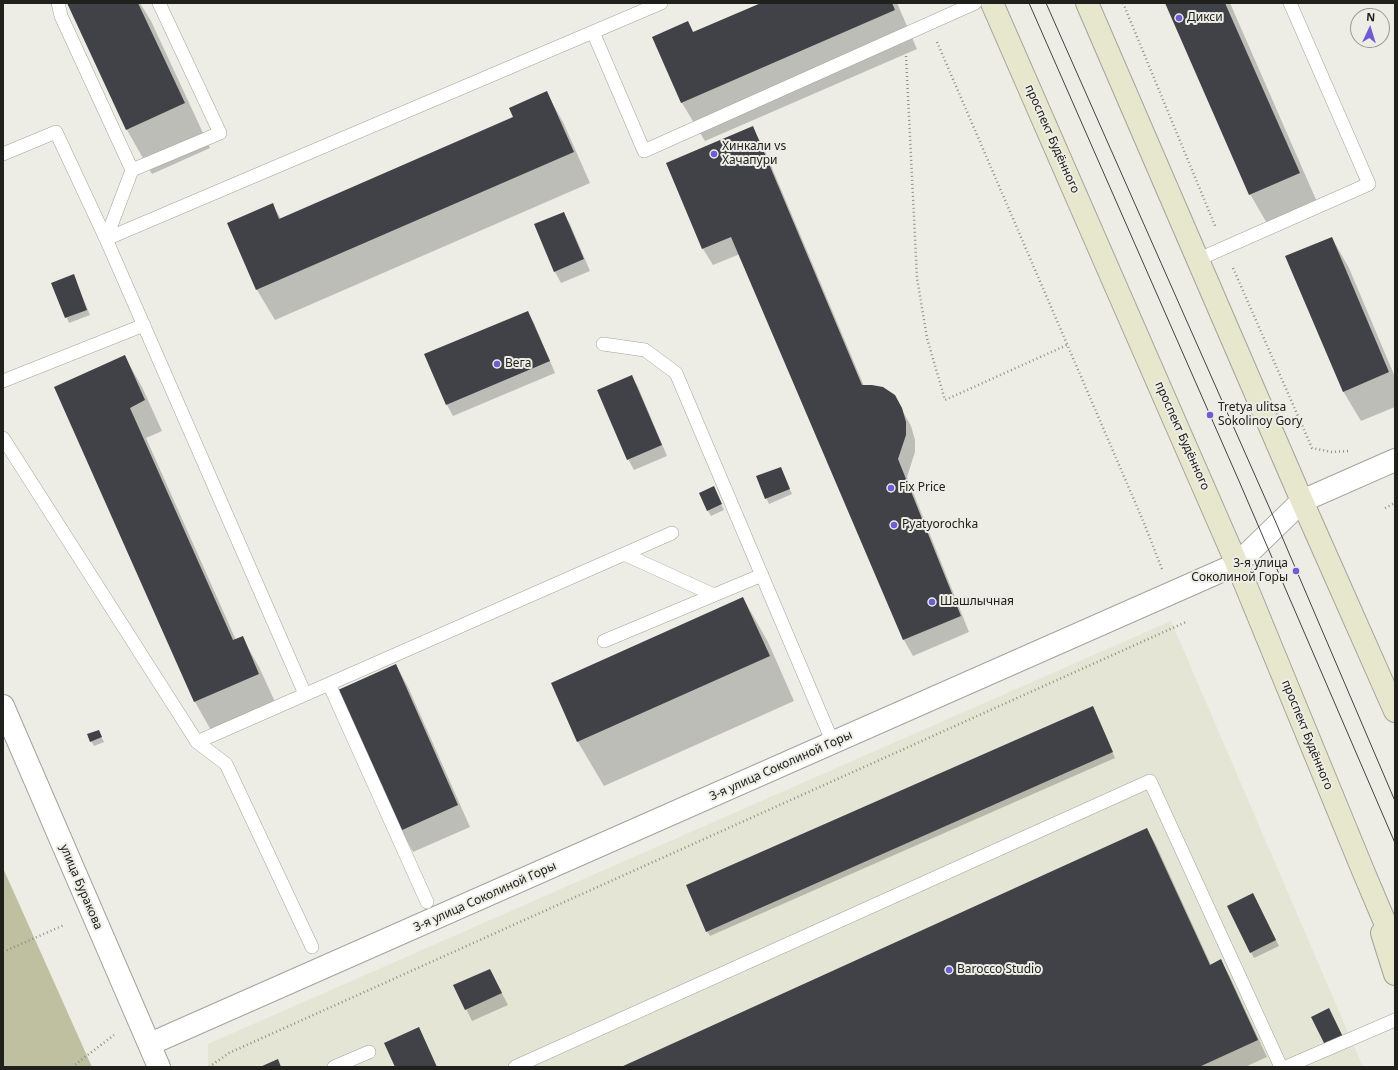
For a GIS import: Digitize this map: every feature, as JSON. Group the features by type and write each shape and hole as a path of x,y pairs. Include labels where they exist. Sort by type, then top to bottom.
{"main road":[{"name":"проспект Будённого","path":"992,3 1237,564 1395,946"},
{"path":"1087,3 1199,259 1302,501 1395,711"},
{"name":"проспект Будённого","path":"1364,873 1395,974"}],"street":[{"name":"3-я улица Соколиной Горы","path":"150,1044 1237,564 1302,501 1395,460"},
{"name":"улица Буракова","path":"3,706 159,1067"}],"lane":[{"path":"58,3 61,16 132,170 106,239"},
{"path":"132,170 220,133 159,3"},
{"path":"106,239 661,3"},
{"path":"592,32 644,151 975,3"},
{"path":"1199,259 1369,184 1290,3"},
{"path":"3,154 56,132 106,239 305,694"},
{"path":"3,381 144,325"},
{"path":"603,344 645,350 676,372 833,743"},
{"path":"3,438 197,742 226,764 312,947"},
{"path":"197,742 672,533"},
{"path":"624,554 714,595"},
{"path":"604,641 762,575"},
{"path":"329,684 427,902"},
{"path":"516,1067 1150,781 1281,1067"},
{"path":"1286,1067 1395,1020"},
{"path":"334,1067 369,1052"}],"path":[{"path":"1123,3 1224,248 1312,448 1332,452 1354,449"},
{"path":"929,24 1144,523"},
{"path":"905,35 917,278 927,338 945,400 1067,345"},
{"path":"1385,508 1395,503"},
{"path":"209,1067 228,1053 1186,622"},
{"path":"3,952 64,925"},
{"path":"72,1067 114,1035"}],"shaded area":[{"path":"1171,621 1363,1067 208,1067 208,1044"}],"green space":[{"path":"3,868 92,1067 3,1067"}],"building":[{"path":"67,3 138,3 185,103 126,130"},
{"path":"761,3 892,3 895,10 681,103 652,37 688,21 693,32"},
{"path":"1165,3 1225,3 1300,173 1249,195"},
{"path":"547,91 574,152 256,290 227,223 273,203 279,219 513,117 509,108"},
{"path":"753,126 862,385 883,387 895,395 902,408 906,422 906,435 898,459 961,616 903,640 731,237 702,249 666,163"},
{"path":"564,212 584,259 554,272 534,224"},
{"path":"1332,237 1389,372 1343,392 1285,256"},
{"path":"74,274 87,310 65,318 51,283"},
{"path":"528,311 550,361 446,405 424,354"},
{"path":"125,355 145,400 130,408 233,640 243,636 259,674 194,702 54,387"},
{"path":"632,375 662,445 627,460 597,390"},
{"path":"781,467 790,489 765,499 756,476"},
{"path":"714,486 722,504 707,511 699,493"},
{"path":"743,597 770,656 577,742 551,683"},
{"path":"396,664 458,805 400,831 338,690"},
{"path":"1093,706 1113,752 706,932 686,885"},
{"path":"99,730 102,737 90,742 87,734"},
{"path":"1147,828 1210,965 1221,959 1258,1040 1199,1067 621,1067"},
{"path":"1253,893 1276,940 1250,953 1227,906"},
{"path":"490,969 502,993 465,1010 453,985"},
{"path":"1329,1008 1343,1037 1325,1045 1311,1017"},
{"path":"419,1027 437,1067 395,1067 384,1043"},
{"path":"278,1059 281,1067 260,1067"}],"tram line":[{"path":"1029,3 1239,481 1395,843"},
{"path":"1046,3 1277,525 1395,801"}],"place":[{"name":"Дикси","path":"1179,18"},
{"name":"Хинкали vs Хачапури","path":"714,154"},
{"name":"Вега","path":"497,364"},
{"name":"Tretya ulitsa Sokolinoy Gory","path":"1210,415"},
{"name":"Fix Price","path":"891,488"},
{"name":"Pyatyorochka","path":"894,525"},
{"name":"3-я улица Соколиной Горы","path":"1296,571"},
{"name":"Шашлычная","path":"932,602"},
{"name":"Barocco Studio","path":"949,970"}]}
